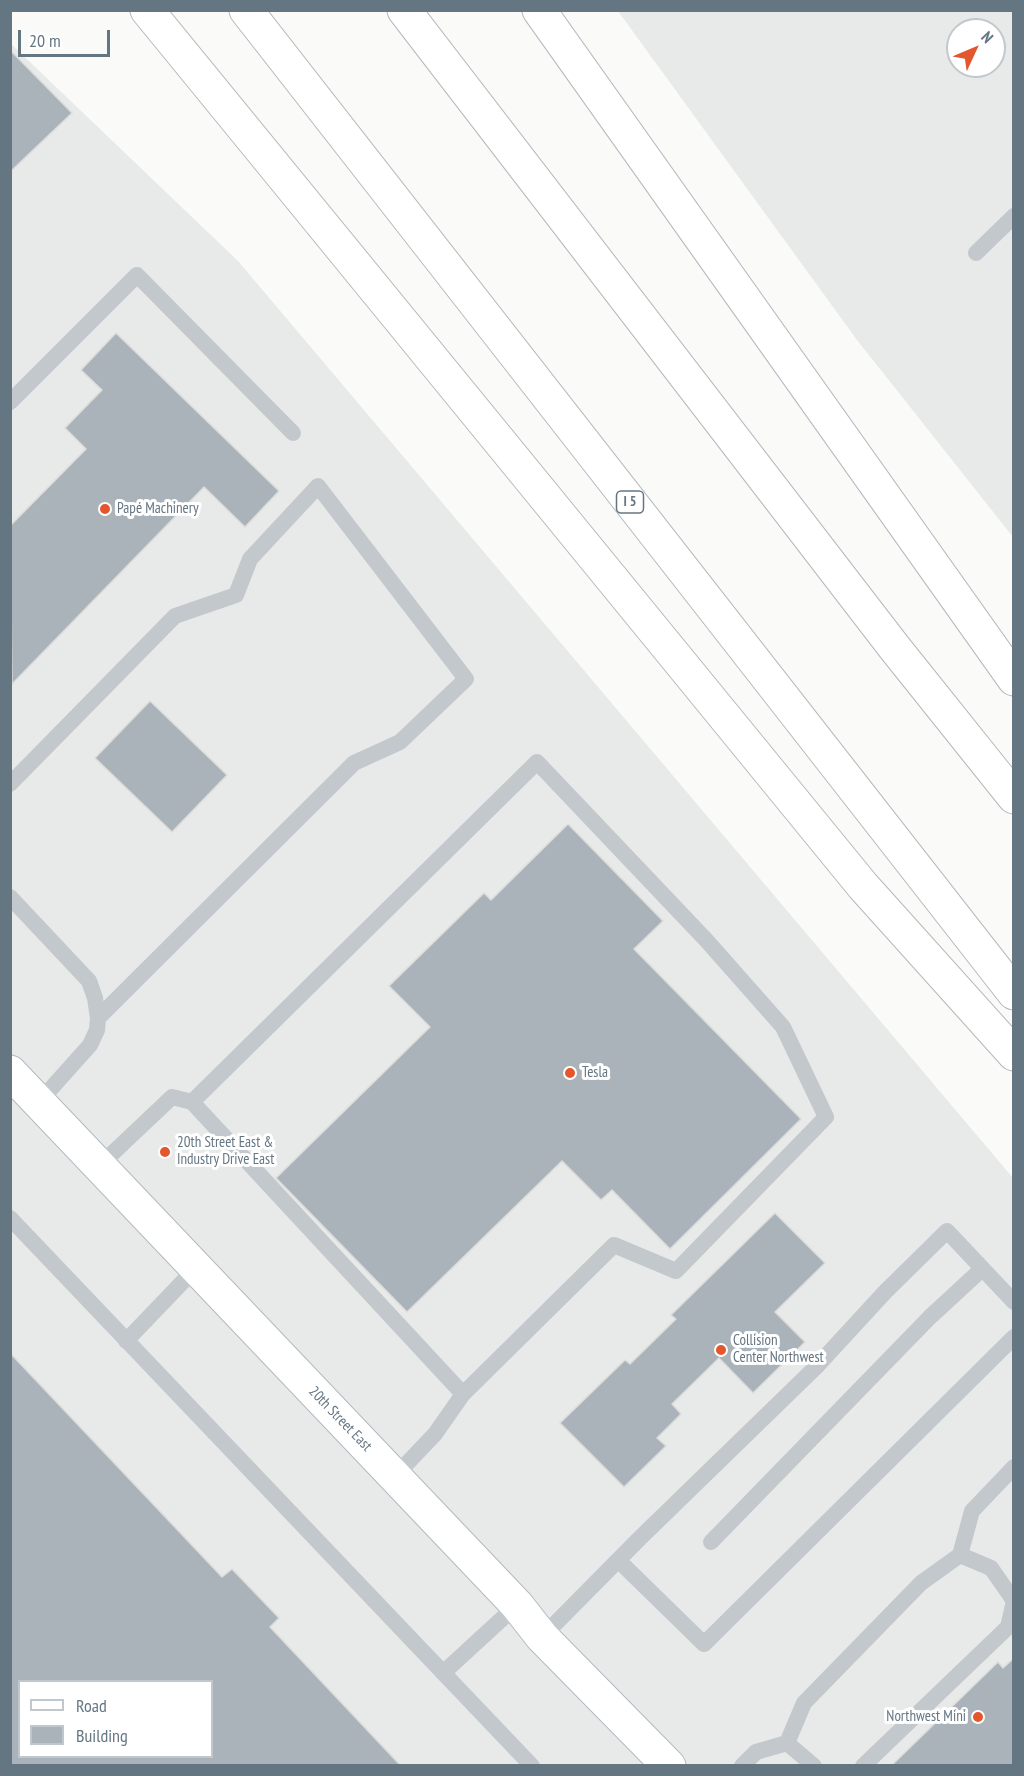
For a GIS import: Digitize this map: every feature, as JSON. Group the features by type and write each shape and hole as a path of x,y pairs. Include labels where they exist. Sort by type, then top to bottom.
{"main road":[{"path":"147,10 863,886 1014,1054"},
{"name":"I 5","path":"246,10 1014,993"},
{"path":"404,10 894,647 1014,797"},
{"path":"539,10 1014,679"},
{"name":"20th Street East","path":"10,1072 517,1605 542,1637 669,1766"}],"lane":[{"path":"976,253 1014,216"},
{"path":"10,402 137,275 293,433"},
{"path":"10,784 175,616 236,595 250,559 318,486 466,679 400,742 354,763 98,1018"},
{"path":"192,1102 537,762 707,941 783,1027 826,1117 675,1271 614,1245 463,1394 435,1434 394,1476"},
{"path":"10,897 89,981 95,998 98,1018 97,1030 90,1045 39,1102"},
{"path":"99,1166 172,1097 192,1102 463,1394"},
{"path":"10,1218 532,1766"},
{"path":"542,1637 816,1367 885,1292 947,1231 1014,1302"},
{"path":"126,1341 196,1268"},
{"path":"711,1542 930,1317 982,1269"},
{"path":"618,1560 704,1644 1014,1337"},
{"path":"742,1766 756,1752 786,1743 804,1703 921,1583 960,1555 972,1511 1014,1467"},
{"path":"863,1766 1008,1627 1014,1601 991,1568 960,1555"},
{"path":"443,1673 517,1605"},
{"path":"786,1743 814,1766"}],"shaded area":[{"path":"618,11 1013,11 1013,537 857,340"},
{"path":"10,43 238,261 1013,1178 1013,1765 11,1765"}],"building":[{"path":"10,50 72,113 10,172"},
{"name":"Papé Machinery","path":"116,333 279,491 245,527 204,487 12,684 10,526 86,449 65,428 102,390 81,370"},
{"path":"150,701 227,775 172,832 95,758"},
{"name":"Tesla","path":"568,824 663,921 634,949 801,1119 670,1249 612,1190 601,1200 562,1161 407,1312 276,1178 430,1027 389,986 484,893 491,900"},
{"name":"Collision Center Northwest","path":"775,1213 825,1263 775,1312 805,1342 753,1393 719,1358 672,1404 681,1414 657,1438 666,1446 624,1487 560,1423 625,1360 630,1364 676,1319 671,1315"},
{"path":"10,1353 222,1577 232,1569 279,1618 270,1627 401,1766 10,1766"},
{"name":"Northwest Mini","path":"1014,1658 1014,1766 891,1766 998,1662 1003,1668"}],"place":[{"name":"Papé Machinery","path":"105,509"},
{"name":"Tesla","path":"570,1073"},
{"name":"20th Street East & Industry Drive East","path":"165,1152"},
{"name":"Collision Center Northwest","path":"721,1350"},
{"name":"Northwest Mini","path":"978,1717"}]}
